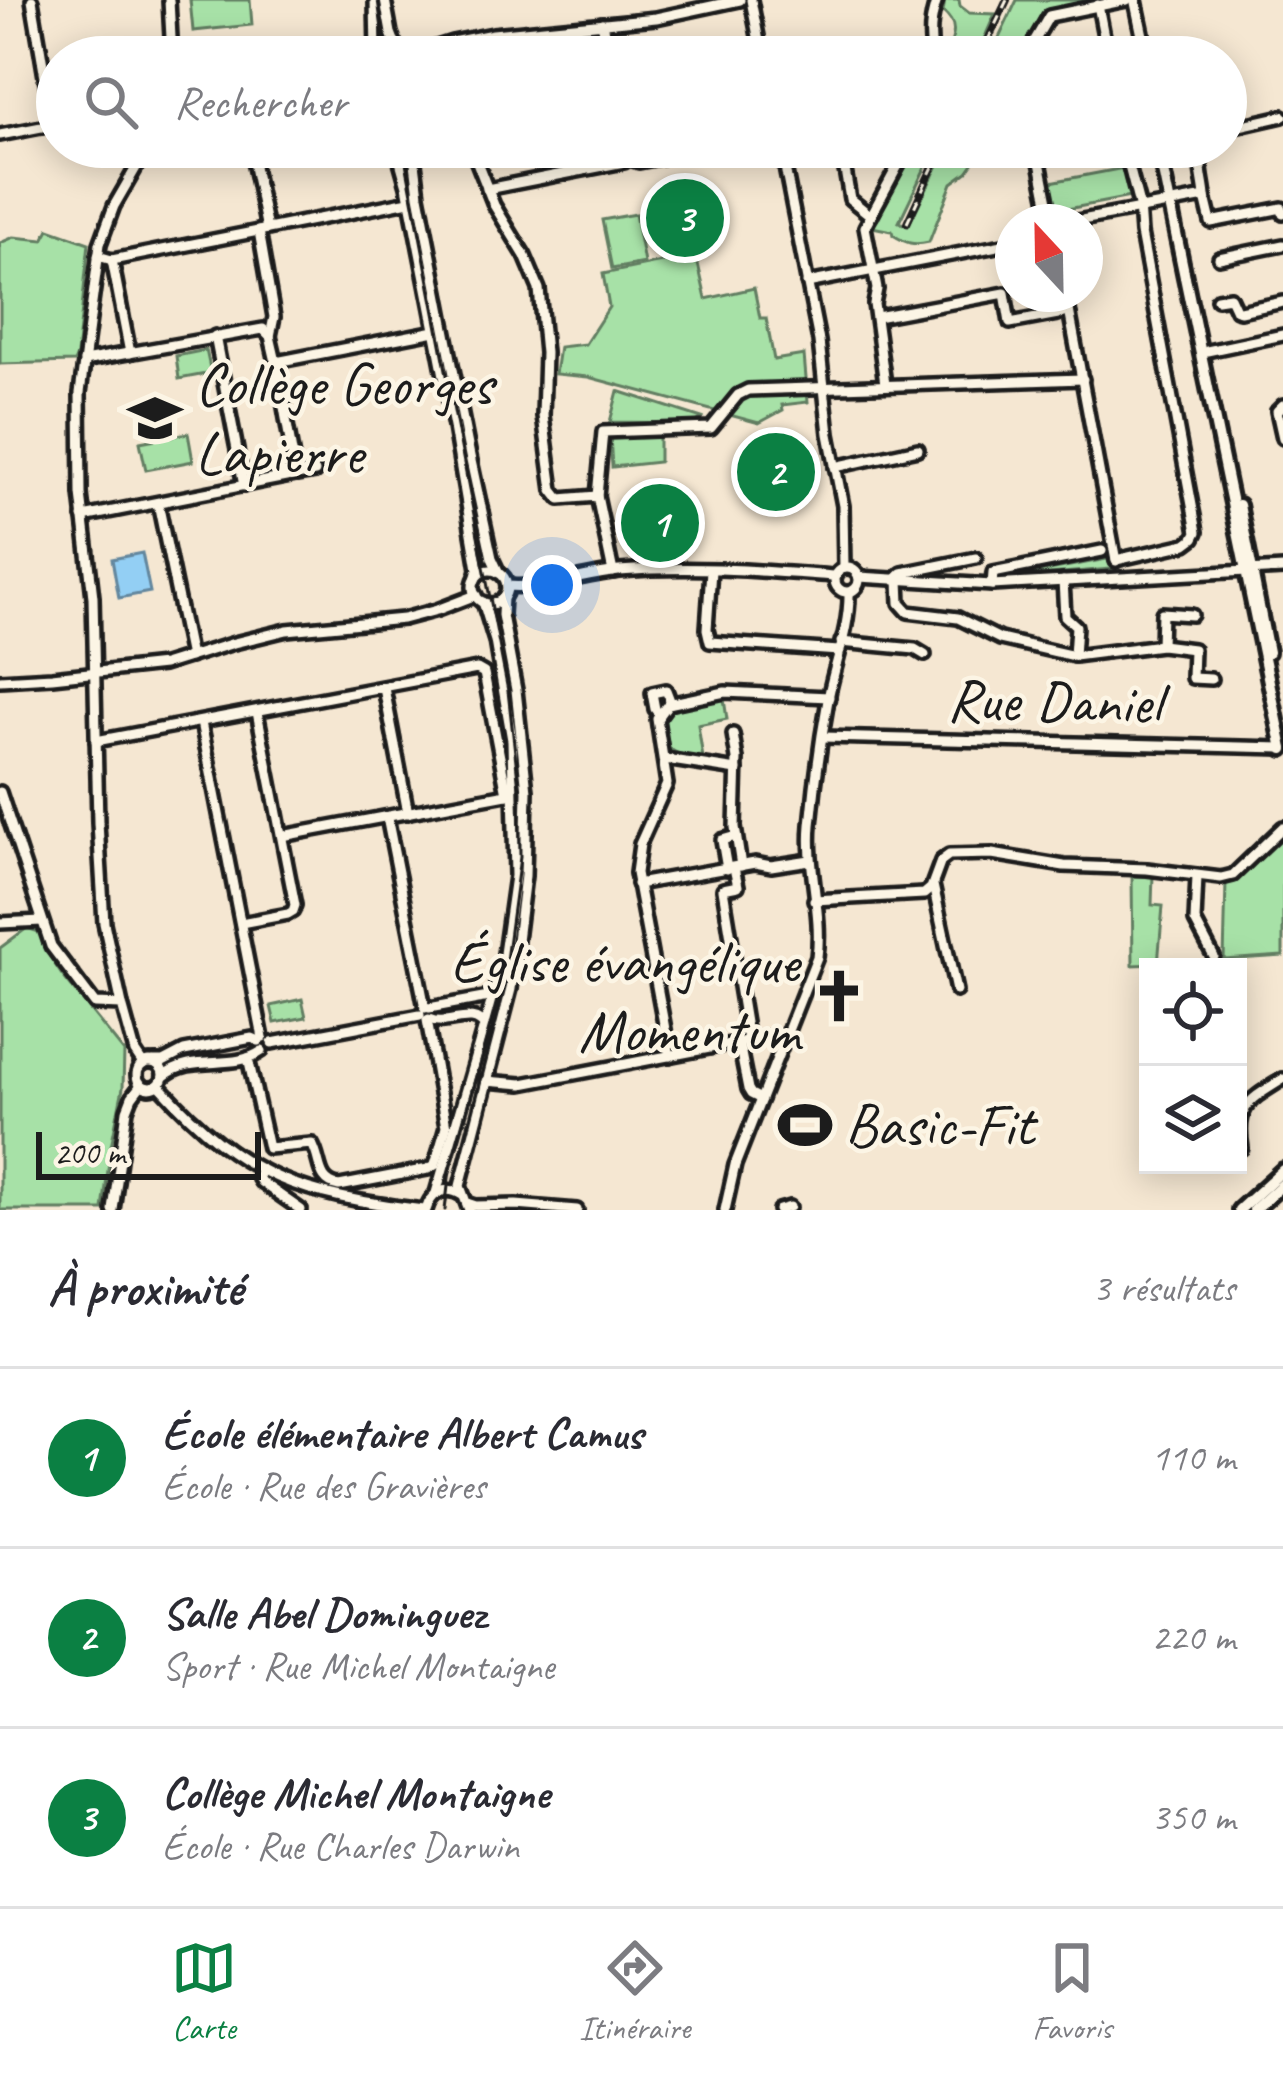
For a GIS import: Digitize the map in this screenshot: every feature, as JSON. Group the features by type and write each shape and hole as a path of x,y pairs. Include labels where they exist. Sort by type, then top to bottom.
{"main road":[{"path":"1130,0 1139,36"},
{"path":"1166,168 1235,517 1266,633 1283,725"},
{"path":"1173,202 1207,351 1283,749"},
{"path":"1239,1210 1283,1170"},
{"path":"1254,1210 1283,1184"}],"street":[{"path":"32,0 39,36"},
{"path":"170,0 171,36"},
{"path":"375,0 375,36"},
{"path":"386,0 393,36"},
{"path":"483,36 656,18 740,0"},
{"path":"751,0 758,36"},
{"path":"929,36 937,0"},
{"path":"1037,36 1049,16 1130,0"},
{"path":"1099,5 1103,36"},
{"path":"602,23 605,36"},
{"path":"1247,124 1283,116"},
{"path":"0,135 36,128"},
{"path":"136,168 114,206 98,256 83,361 79,450 93,597 104,922 135,1052 160,1066 161,1081 208,1136 260,1170 330,1194 425,1210 436,1193 506,948 514,876 512,740 495,641 479,598 477,560 402,168"},
{"path":"253,168 274,317 270,336 296,475"},
{"path":"416,168 470,456 493,558 507,586"},
{"path":"479,168 539,289 545,352 543,416 553,490 560,499 597,496"},
{"path":"487,189 594,168"},
{"path":"785,168 842,506 838,587 849,592 856,589 860,578"},
{"path":"845,168 850,199 871,216"},
{"path":"885,384 874,304 877,290 866,231 897,168"},
{"path":"1041,168 1048,204"},
{"path":"1116,560 1186,544 1197,532 1129,168"},
{"path":"1201,168 1211,222 1282,208 1283,213"},
{"path":"1103,216 1205,197"},
{"path":"98,256 112,260 410,201"},
{"path":"1219,258 1281,245"},
{"path":"807,283 995,246"},
{"path":"112,260 130,353"},
{"path":"877,317 995,295"},
{"path":"1217,299 1230,297 1240,311 1283,302"},
{"path":"1008,312 1010,323 1069,312 1119,578"},
{"path":"83,361 263,329 270,336"},
{"path":"276,362 435,331"},
{"path":"1207,351 1283,335"},
{"path":"215,336 244,486"},
{"path":"613,572 597,496 603,432 711,428 738,395 748,390 1083,379"},
{"path":"1283,405 1277,411 1283,438"},
{"path":"835,467 918,449"},
{"path":"82,517 316,472"},
{"path":"158,502 190,657"},
{"path":"992,585 993,573 1102,551"},
{"path":"976,558 902,573 897,580 900,603 908,612 958,618 1000,639 1074,656 1161,645 1193,649 1192,678 1211,679"},
{"path":"507,586 664,568 854,569 860,578"},
{"path":"860,578 992,585 1283,569"},
{"path":"711,570 710,641 915,649 925,655"},
{"path":"476,580 487,571 500,573"},
{"path":"1064,581 1065,616 1076,626 1074,656"},
{"path":"466,1203 460,1186 511,989 525,876 528,806 523,739 502,615 507,586"},
{"path":"725,1210 732,1176 817,957 811,824 849,592"},
{"path":"0,680 163,665 287,630 403,619 479,598 495,603 502,598"},
{"path":"1161,645 1162,613 1192,615"},
{"path":"96,742 482,670 511,794"},
{"path":"384,688 408,813"},
{"path":"659,714 652,693 666,689 671,703"},
{"path":"670,1055 637,884 640,844 668,784 659,714 671,703 725,692 829,697"},
{"path":"241,923 293,911 295,905 257,712"},
{"path":"201,722 264,1043 260,1054 212,1064 190,1063 176,1067 148,1089 141,1085 136,1074 148,1063 163,1062 184,1051 252,1038 264,1043 426,1014 473,998 494,996 503,1001 506,1011"},
{"path":"733,734 735,831 722,841 738,886 724,889 748,1088 761,1099"},
{"name":"Rue Daniel","path":"823,737 1283,749"},
{"path":"665,759 737,770"},
{"path":"0,792 51,946 88,997 101,1006 122,1005"},
{"path":"282,836 511,794"},
{"path":"248,1058 268,1148 312,1144 322,1177 332,1185 435,1165 446,1127 386,817"},
{"path":"814,900 920,895 933,885 945,856 981,853 1064,866 1221,878 1233,874 1283,826"},
{"path":"637,884 754,863 771,866 810,860"},
{"path":"1197,875 1195,920 1214,957"},
{"path":"933,885 956,991"},
{"path":"0,923 42,922"},
{"path":"473,998 473,1017"},
{"path":"426,1014 439,1024 473,1017 485,1028"},
{"path":"486,1081 522,1084 767,1037 784,1041"},
{"path":"1247,1106 1283,1079"},
{"path":"112,1210 128,1110 141,1085"},
{"path":"260,1170 261,1182 301,1210"},
{"path":"436,1193 450,1190 476,1207 577,1210"}],"green space":[{"path":"190,0 250,0 252,25 193,31"},
{"path":"945,0 959,0 969,13 995,14 985,36 953,36 952,22 943,12"},
{"path":"1017,0 1092,0 1047,10 1030,36 1000,36"},
{"path":"902,168 925,168 899,222 908,226 937,168 970,168 952,183 929,242 910,243 892,231 872,227"},
{"path":"1124,168 1130,197 1056,204 1051,182"},
{"path":"635,214 644,263 612,269 602,220"},
{"path":"49,229 89,243 77,355 74,362 0,364 0,243 14,237 43,240"},
{"path":"696,255 706,299 754,288 774,360 804,355 808,402 782,405 783,410 759,423 588,377 555,374 559,347 585,344 609,307 603,274"},
{"path":"206,350 211,373 179,379 176,356"},
{"path":"618,391 702,418 695,423 610,422"},
{"path":"188,433 193,461 146,470 140,442"},
{"path":"659,435 659,462 612,467 610,436"},
{"path":"1112,558 1111,569 1012,577"},
{"path":"724,699 727,719 698,725 703,758 670,749 661,726 667,710"},
{"path":"1283,834 1283,956 1224,958 1226,882"},
{"path":"1132,874 1153,875 1152,905 1163,906 1159,958 1139,958 1139,965 1133,965"},
{"path":"27,928 39,932 62,975 124,1052 123,1088 103,1210 0,1210 0,948"},
{"path":"302,999 306,1017 275,1023 271,1006"}],"water":[{"path":"142,553 150,592 119,598 112,559"}],"tram line":[{"path":"378,0 383,36"},
{"path":"407,168 508,691 519,788 520,857 504,975 450,1170 445,1210"}],"railway":[{"path":"990,36 1007,0"},
{"path":"907,223 932,168"}],"place":[{"name":"Collège Michel Montaigne","path":"685,218"},
{"name":"Collège Georges Lapierre","path":"155,418"},
{"name":"Salle Abel Dominguez","path":"776,472"},
{"name":"École élémentaire Albert Camus","path":"660,523"},
{"name":"Église évangélique Momentum","path":"839,996"},
{"name":"Basic-Fit","path":"805,1125"}]}
